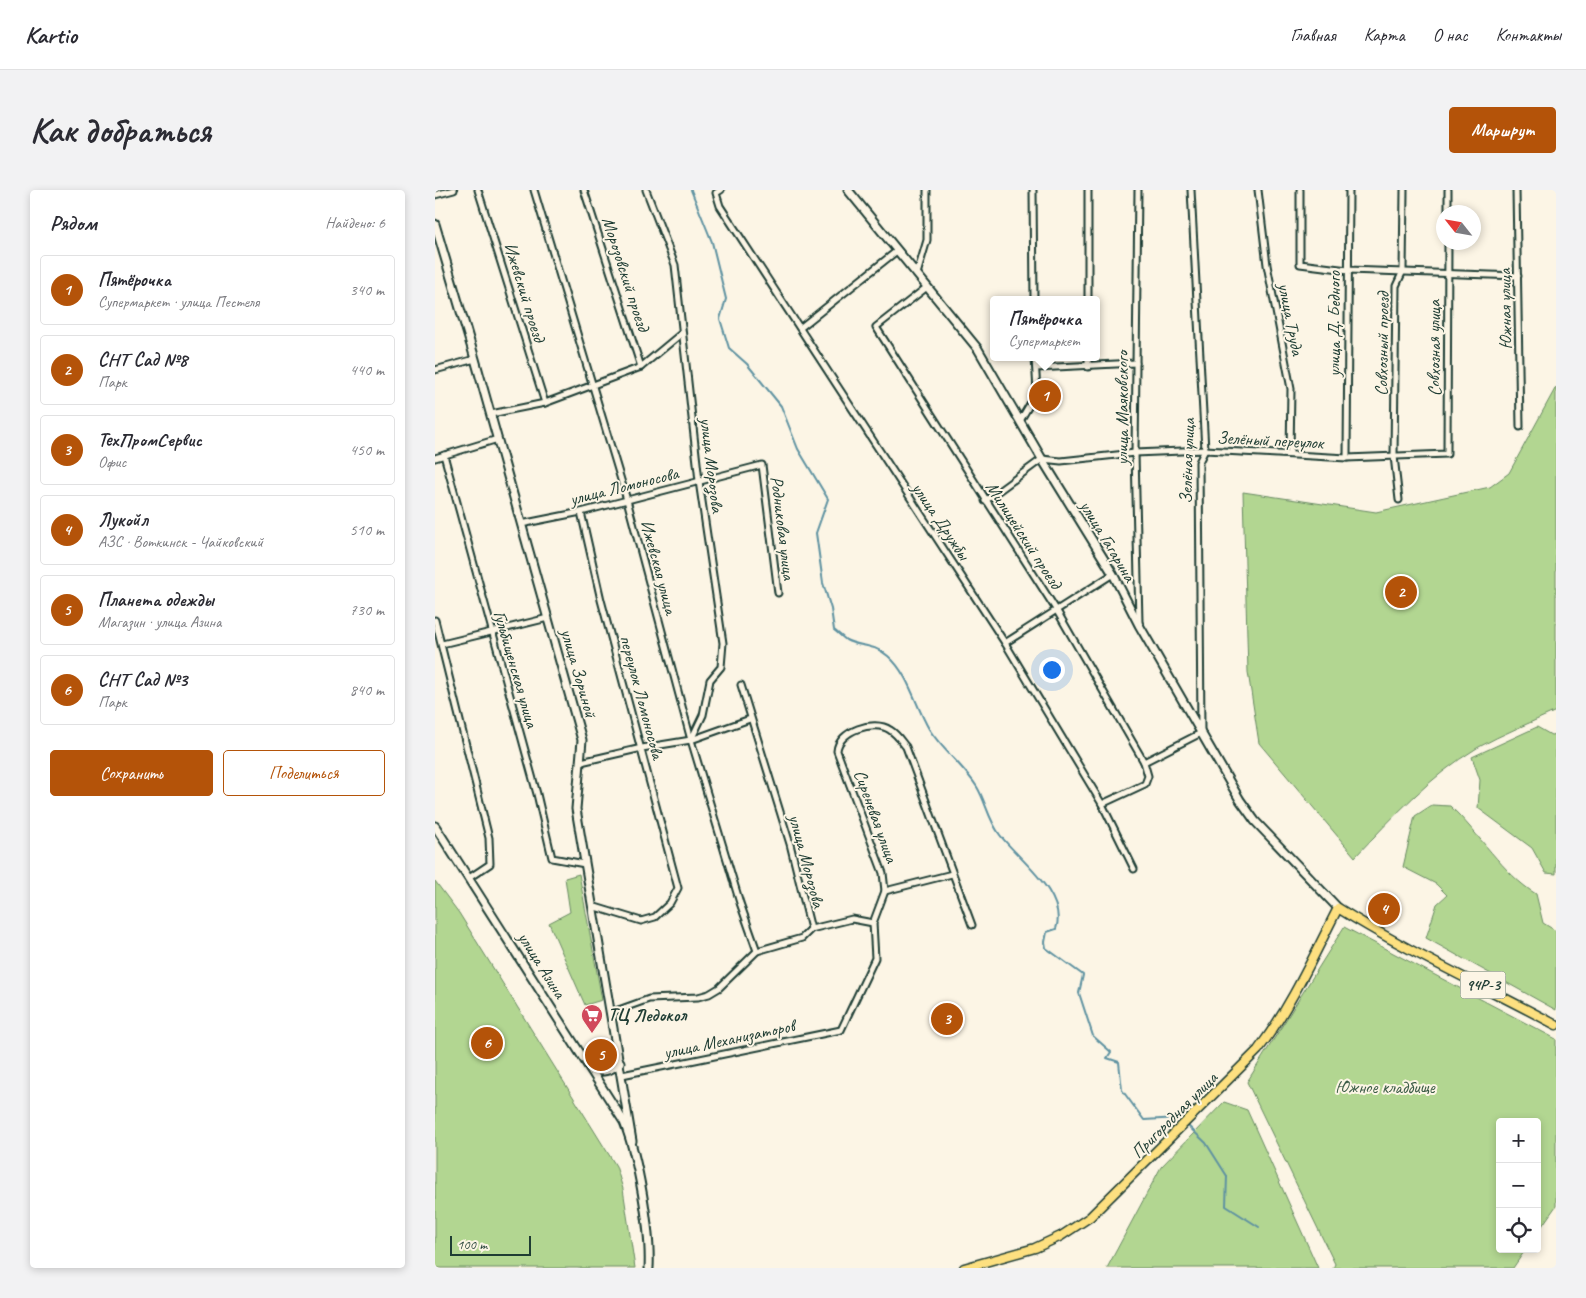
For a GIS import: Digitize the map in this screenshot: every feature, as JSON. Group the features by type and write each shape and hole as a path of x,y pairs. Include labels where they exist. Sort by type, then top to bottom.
{"main road":[{"name":"улица Гагарина","path":"848,190 978,349 1042,459 1113,574 1139,626 1240,800 1255,821 1338,908"},
{"name":"улица Зориной","path":"435,224 438,242 491,414 582,740 576,809 632,1141"},
{"name":"улица Азина","path":"435,826 624,1122 632,1141 647,1234 649,1268"},
{"name":"94Р-3","path":"1338,908 1408,948 1475,981 1556,1025"},
{"name":"Пригородная улица","path":"964,1268 1035,1248 1061,1236 1090,1217 1119,1190 1258,1050 1277,1025 1297,990 1338,908"},
{"path":"590,1068 600,1072 608,1070 620,1062"}],"street":[{"path":"435,195 454,190"},
{"name":"Ижевский проезд","path":"478,190 545,403"},
{"name":"Ижевская улица","path":"534,190 627,500 691,740 740,903 757,951"},
{"name":"Морозовский проезд","path":"585,190 641,366"},
{"name":"улица Морозова","path":"647,190 675,265 699,481 723,643 721,667 709,680 703,715 691,740"},
{"path":"917,274 927,240 927,190"},
{"path":"1033,190 1034,296"},
{"path":"1088,296 1089,190"},
{"name":"улица Маяковского","path":"1138,190 1135,453 1139,626"},
{"name":"Зелёная улица","path":"1191,190 1205,450 1199,462 1201,733"},
{"name":"улица Труда","path":"1258,190 1267,266 1291,389 1290,453"},
{"path":"1300,190 1300,264 1348,270 1518,276"},
{"name":"улица Д. Бедного","path":"1347,458 1349,190"},
{"name":"Совхозный проезд","path":"1399,500 1394,456 1396,286 1403,271 1404,190"},
{"path":"1448,190 1448,205"},
{"name":"Южная улица","path":"1516,190 1520,427"},
{"name":"улица Дружбы","path":"718,192 720,206 1005,643 1101,804 1135,869"},
{"path":"800,328 898,250"},
{"name":"Совхозная улица","path":"1447,454 1448,250"},
{"name":"Милицейский проезд","path":"927,287 875,328 1057,610 1144,762"},
{"path":"491,414 545,403 641,366 682,333"},
{"path":"435,370 475,359"},
{"path":"1020,420 1037,392 1035,361"},
{"path":"1088,361 1088,367"},
{"path":"1035,368 1088,367 1136,363"},
{"path":"435,458 498,439"},
{"name":"Зелёный переулок","path":"1042,459 1061,461 1135,453 1205,450 1290,453 1347,458 1447,454"},
{"name":"Гульбищенская улица","path":"444,455 491,633 537,794 552,858 585,864"},
{"path":"985,501 1042,459"},
{"name":"улица Ломоносова","path":"521,524 581,512 761,466"},
{"name":"Родниковая улица","path":"761,466 778,593"},
{"name":"переулок Ломоносова","path":"581,512 601,600 678,888 670,903 655,917 641,921 592,906"},
{"path":"1005,643 1113,574"},
{"path":"442,644 548,618"},
{"path":"435,620 489,838 490,864 469,878"},
{"name":"улица Морозова","path":"741,685 790,844 811,930"},
{"path":"581,762 642,748 691,740 751,719"},
{"name":"Сиреневая улица","path":"885,891 883,873 837,751 837,743 843,737 868,726 878,725 890,729 898,736 906,748 952,874"},
{"path":"1101,804 1145,784 1148,776 1144,762 1201,733"},
{"path":"435,841 442,836"},
{"path":"609,1013 649,999 698,997 709,994 719,988 757,951 802,938 811,930 853,919 873,923 885,891 952,874 972,925"},
{"name":"улица Механизаторов","path":"622,1075 841,1030 875,958 873,923"}],"green space":[{"path":"1556,387 1556,711 1496,738 1460,759 1412,798 1355,857 1259,743 1248,672 1243,492 1376,512 1490,487 1509,473"},
{"path":"1537,727 1551,735 1556,734 1556,874 1546,873 1532,848 1478,808 1480,780 1472,757"},
{"path":"1432,805 1450,806 1513,876 1536,894 1543,923 1556,931 1556,1010 1426,938 1437,904 1447,895 1436,884 1403,867 1415,816"},
{"path":"579,874 602,1000 585,1005 549,923 570,912 565,878"},
{"path":"435,881 459,913 616,1166 623,1189 635,1268 435,1268"},
{"name":"Южное кладбище","path":"1344,927 1556,1039 1556,1206 1541,1227 1541,1118 1496,1118 1496,1253 1523,1253 1513,1268 1333,1268 1335,1264 1247,1082"},
{"path":"1224,1102 1247,1110 1318,1268 1107,1268 1161,1167"}],"waterway":[{"path":"691,190 712,242 726,299 720,319 729,348 747,364 781,406 798,449 828,499 816,533 823,583 831,609 834,630 846,640 877,649 895,663 907,681 929,729 977,787 1000,835 1048,890 1055,903 1058,916 1056,929 1047,932 1046,948 1083,975 1079,993 1093,1036 1111,1052 1107,1058 1119,1062 1122,1090 1144,1120 1179,1118 1183,1122"},
{"path":"1187,1125 1206,1143 1227,1176 1226,1206 1259,1227"}],"place":[{"name":"Пятёрочка","path":"1045,396"},
{"name":"СНТ Сад №8","path":"1401,592"},
{"name":"Лукойл","path":"1384,909"},
{"name":"ТехПромСервис","path":"947,1019"},
{"name":"ТЦ Ледокол","path":"592,1034"},
{"name":"СНТ Сад №3","path":"487,1043"},
{"name":"Планета одежды","path":"601,1055"}]}
